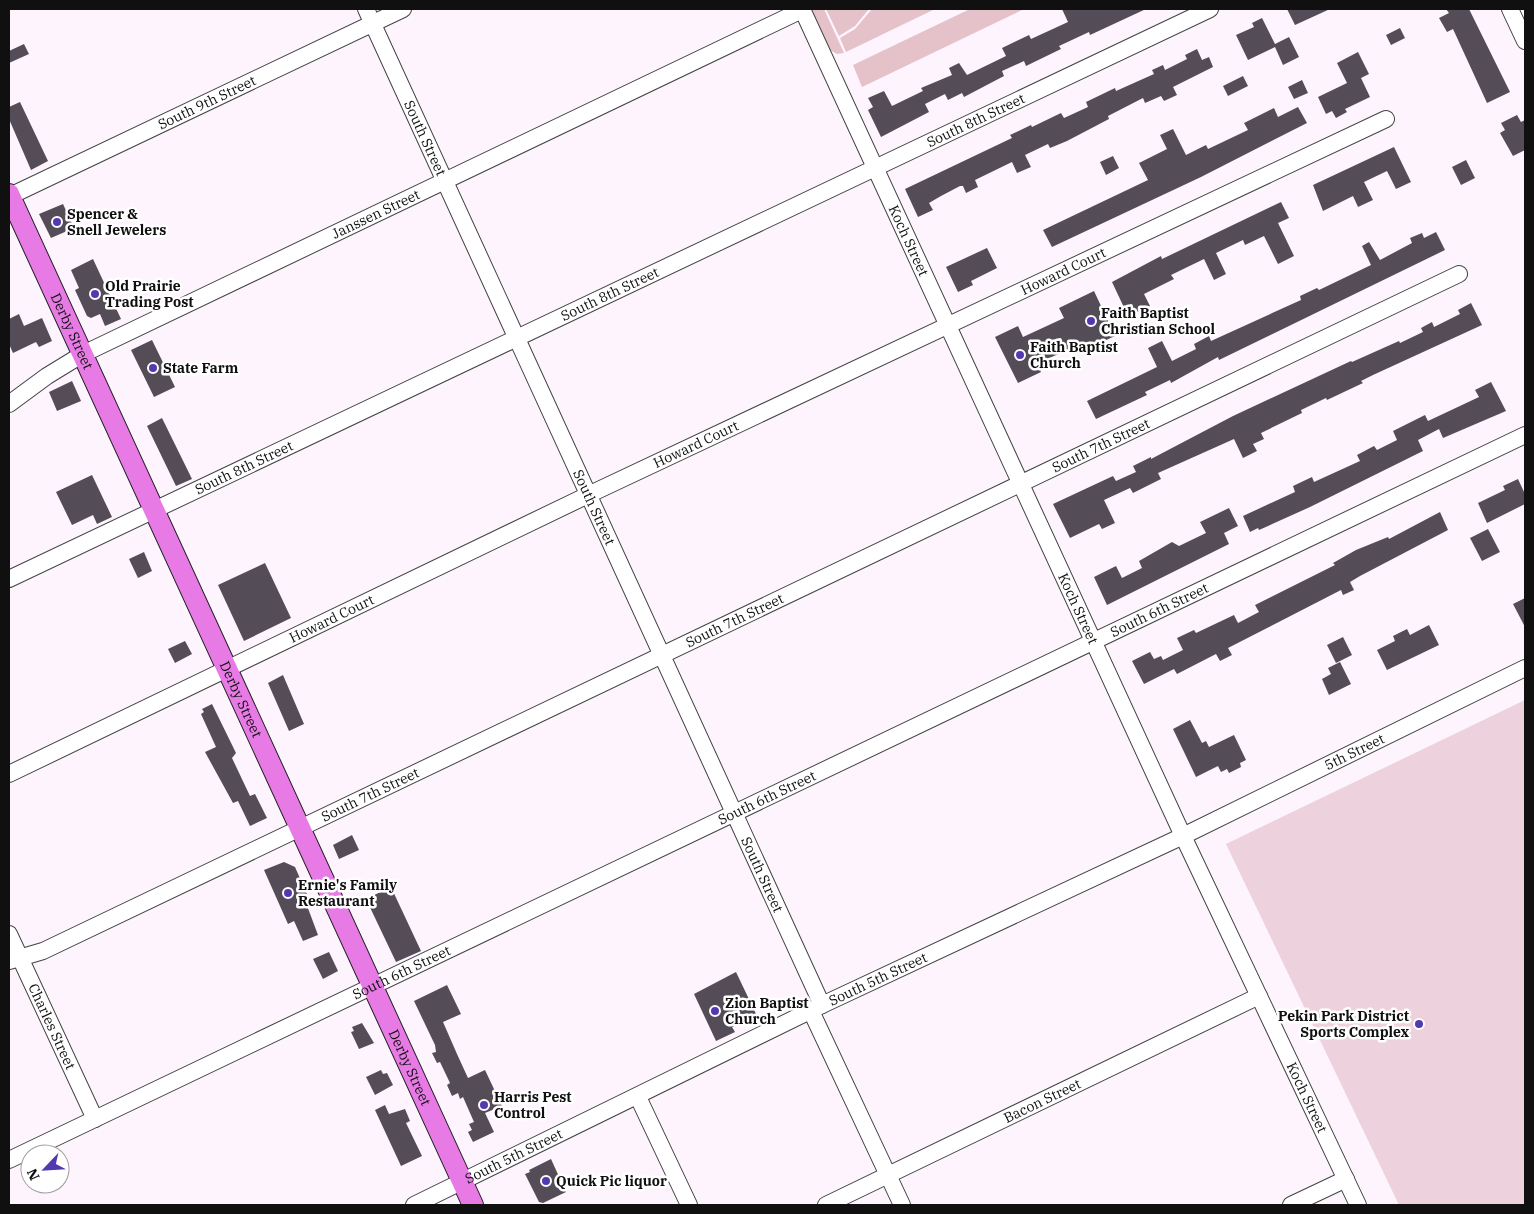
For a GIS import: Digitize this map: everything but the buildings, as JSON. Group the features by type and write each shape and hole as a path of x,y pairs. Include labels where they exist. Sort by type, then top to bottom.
{"main road":[{"name":"Derby Street","path":"9,195 228,669 472,1205"}],"street":[{"name":"South 9th Street","path":"9,195 370,16 403,9"},
{"name":"South 8th Street","path":"9,579 1210,9"},
{"path":"1510,9 1525,41"},
{"name":"Koch Street","path":"802,10 1182,836 1358,1205"},
{"name":"Janssen Street","path":"9,404 47,376 83,354 802,10"},
{"name":"South Street","path":"370,16 735,815 816,1008 902,1205"},
{"name":"Howard Court","path":"9,774 588,495 1386,119"},
{"name":"South 7th Street","path":"14,960 43,951 1459,274"},
{"name":"South 6th Street","path":"9,1160 735,815 1525,435"},
{"name":"5th Street","path":"1182,836 1525,668"},
{"name":"South 5th Street","path":"414,1205 638,1097 816,1008 1182,836"},
{"name":"Charles Street","path":"9,934 14,960 95,1119"},
{"name":"Bacon Street","path":"826,1205 1259,996"},
{"path":"638,1097 689,1205"},
{"path":"1291,1205 1346,1179"}],"shaded area":[{"path":"811,9 824,9 844,53 837,54 830,50"},
{"path":"826,9 869,9 855,26 839,36"},
{"path":"872,9 935,9 846,52 840,38 855,29"},
{"path":"970,9 1024,9 862,87 853,65"},
{"name":"Pekin Park District Sports Complex","path":"1525,700 1525,1205 1399,1205 1226,844"}],"place":[{"name":"Spencer & Snell Jewelers","path":"57,222"},
{"name":"Old Prairie Trading Post","path":"95,294"},
{"name":"Faith Baptist Christian School","path":"1091,321"},
{"name":"Faith Baptist Church","path":"1020,355"},
{"name":"State Farm","path":"153,368"},
{"name":"Ernie's Family Restaurant","path":"288,893"},
{"name":"Zion Baptist Church","path":"715,1011"},
{"name":"Pekin Park District Sports Complex","path":"1419,1024"},
{"name":"Harris Pest Control","path":"484,1105"},
{"name":"Quick Pic liquor","path":"546,1181"}]}
